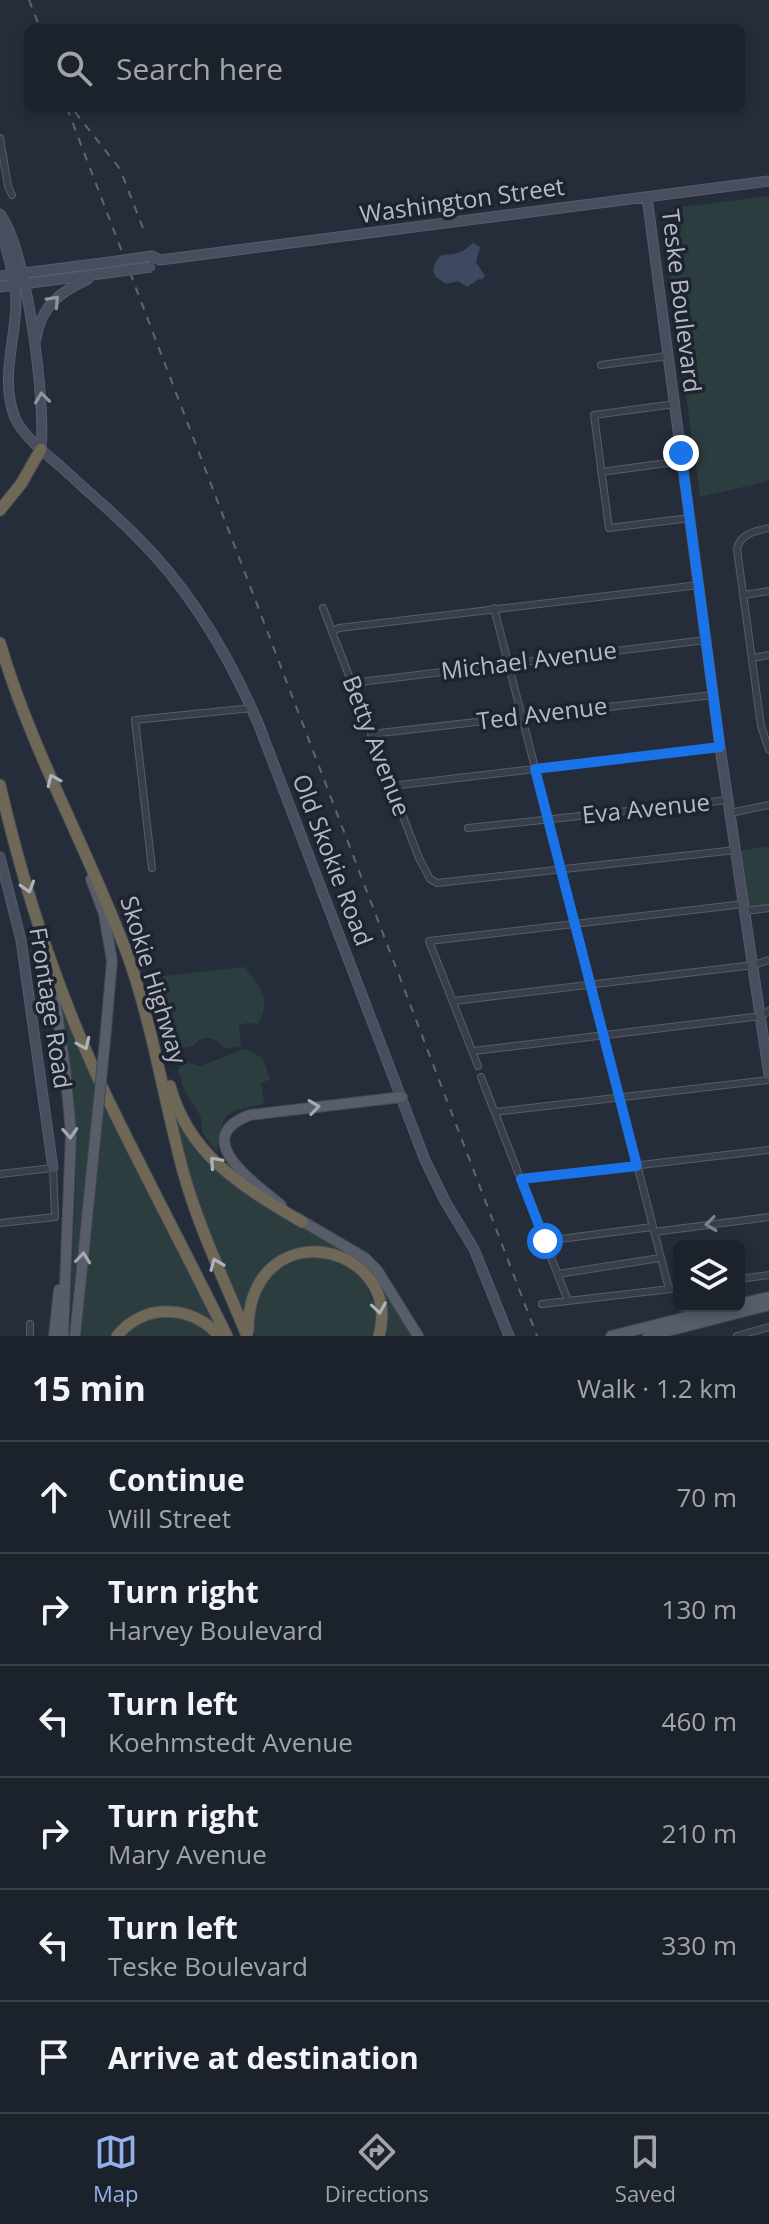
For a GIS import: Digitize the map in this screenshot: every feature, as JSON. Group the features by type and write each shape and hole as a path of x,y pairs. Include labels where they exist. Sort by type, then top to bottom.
{"highway":[{"path":"0,510 29,472 41,449"},
{"name":"Skokie Highway","path":"0,643 24,713 99,880 130,962 192,1201 247,1336"},
{"path":"0,785 17,853 73,1019 116,1117 227,1336"},
{"path":"130,962 147,1006 174,1100 195,1139 215,1163 240,1185 302,1222"},
{"path":"247,1336 251,1298 263,1276 282,1260 311,1252 335,1254 356,1264 364,1272 379,1299 382,1327 379,1336"},
{"path":"117,1336 137,1318 172,1311 194,1316 219,1336"}],"main road":[{"path":"66,811 104,914 110,938 111,979 75,1336"},
{"path":"46,945 58,1015 71,1133 63,1336"},
{"path":"402,1097 250,1115 238,1119 225,1137 226,1151 233,1164 302,1222 365,1258 377,1270 418,1336"},
{"path":"54,1336 62,1256 68,1233"},
{"path":"745,1303 769,1297"},
{"path":"648,1336 769,1305"},
{"path":"611,1336 707,1312"}],"street":[{"path":"0,138 12,195"},
{"name":"Washington Street","path":"0,276 17,280 102,274 156,264 769,181"},
{"name":"Teske Boulevard","path":"647,197 720,747 744,908 765,1014 769,1077"},
{"path":"0,214 15,247 17,280"},
{"path":"0,227 35,347 43,410 41,449"},
{"name":"Washington Street","path":"0,287 17,280 102,263 152,256 156,264"},
{"path":"35,347 40,321 51,301 66,289 102,274"},
{"name":"Old Skokie Road","path":"17,280 6,373 7,395 17,422 41,449 134,533 163,565 221,647 252,708 425,1160 474,1249 509,1336"},
{"path":"601,365 668,356"},
{"path":"675,404 594,415 601,472 609,528 690,518"},
{"path":"601,472 682,461"},
{"path":"769,528 747,534 738,544 761,726 769,750"},
{"path":"332,631 494,608 699,585"},
{"path":"744,595 769,591"},
{"name":"Betty Avenue","path":"323,608 419,858 433,881 448,884 561,871"},
{"path":"494,608 669,1289"},
{"name":"Michael Avenue","path":"352,683 706,640"},
{"path":"752,658 769,655"},
{"name":"Ted Avenue","path":"371,734 713,695"},
{"path":"152,868 135,720 252,708"},
{"path":"761,726 769,722"},
{"path":"391,786 720,747"},
{"name":"Eva Avenue","path":"468,828 728,800"},
{"path":"730,813 769,805"},
{"path":"561,871 736,850"},
{"name":"Frontage Road","path":"0,857 12,898 29,990 53,1168"},
{"path":"478,1066 429,941 744,908 769,908"},
{"path":"454,1001 754,965 769,960"},
{"path":"474,1051 765,1014"},
{"path":"481,1077 568,1301"},
{"path":"495,1112 769,1077"},
{"path":"521,1179 769,1150"},
{"path":"0,1174 53,1168 55,1217 0,1223"},
{"path":"545,1241 769,1217"},
{"path":"558,1274 660,1258"},
{"path":"745,1278 769,1275"},
{"path":"542,1304 673,1289"},
{"path":"30,1324 30,1336"},
{"path":"737,1336 769,1327"}],"shaded area":[{"path":"769,196 769,481 700,497 662,219 674,208"},
{"path":"769,846 769,905 747,908 739,851"},
{"path":"245,967 260,987 264,1007 258,1024 239,1025 241,1047 224,1048 213,1039 205,1038 193,1046 172,1050 161,1012 167,988 163,976"},
{"path":"62,1011 151,1200 222,1336 190,1311 122,1324 111,1336 81,1336 96,1178 93,1115 70,1316 76,1180"},
{"path":"245,1049 263,1058 270,1080 261,1082 264,1104 228,1115 221,1128 217,1152 203,1134 201,1117 184,1089 178,1071 183,1061 200,1066"},
{"path":"163,1072 193,1144 205,1159 250,1196 367,1265 413,1336 381,1336 375,1285 318,1247 289,1253 268,1267 253,1288 244,1316 205,1227"},
{"path":"294,1257 336,1258 363,1278 375,1305 375,1336 255,1336 252,1324 264,1278"},
{"path":"163,1314 197,1321 214,1336 119,1336 128,1327"}],"water":[{"path":"473,243 480,247 476,262 485,276 482,279 467,287 458,281 446,284 436,277 433,270 441,256 461,252"}],"railway":[{"path":"29,0 38,24"},
{"path":"69,112 537,1336"},
{"path":"75,112 120,169 146,236"}],"route":[{"path":"545,1241 521,1179 637,1166 535,769 720,747 681,453"}]}
